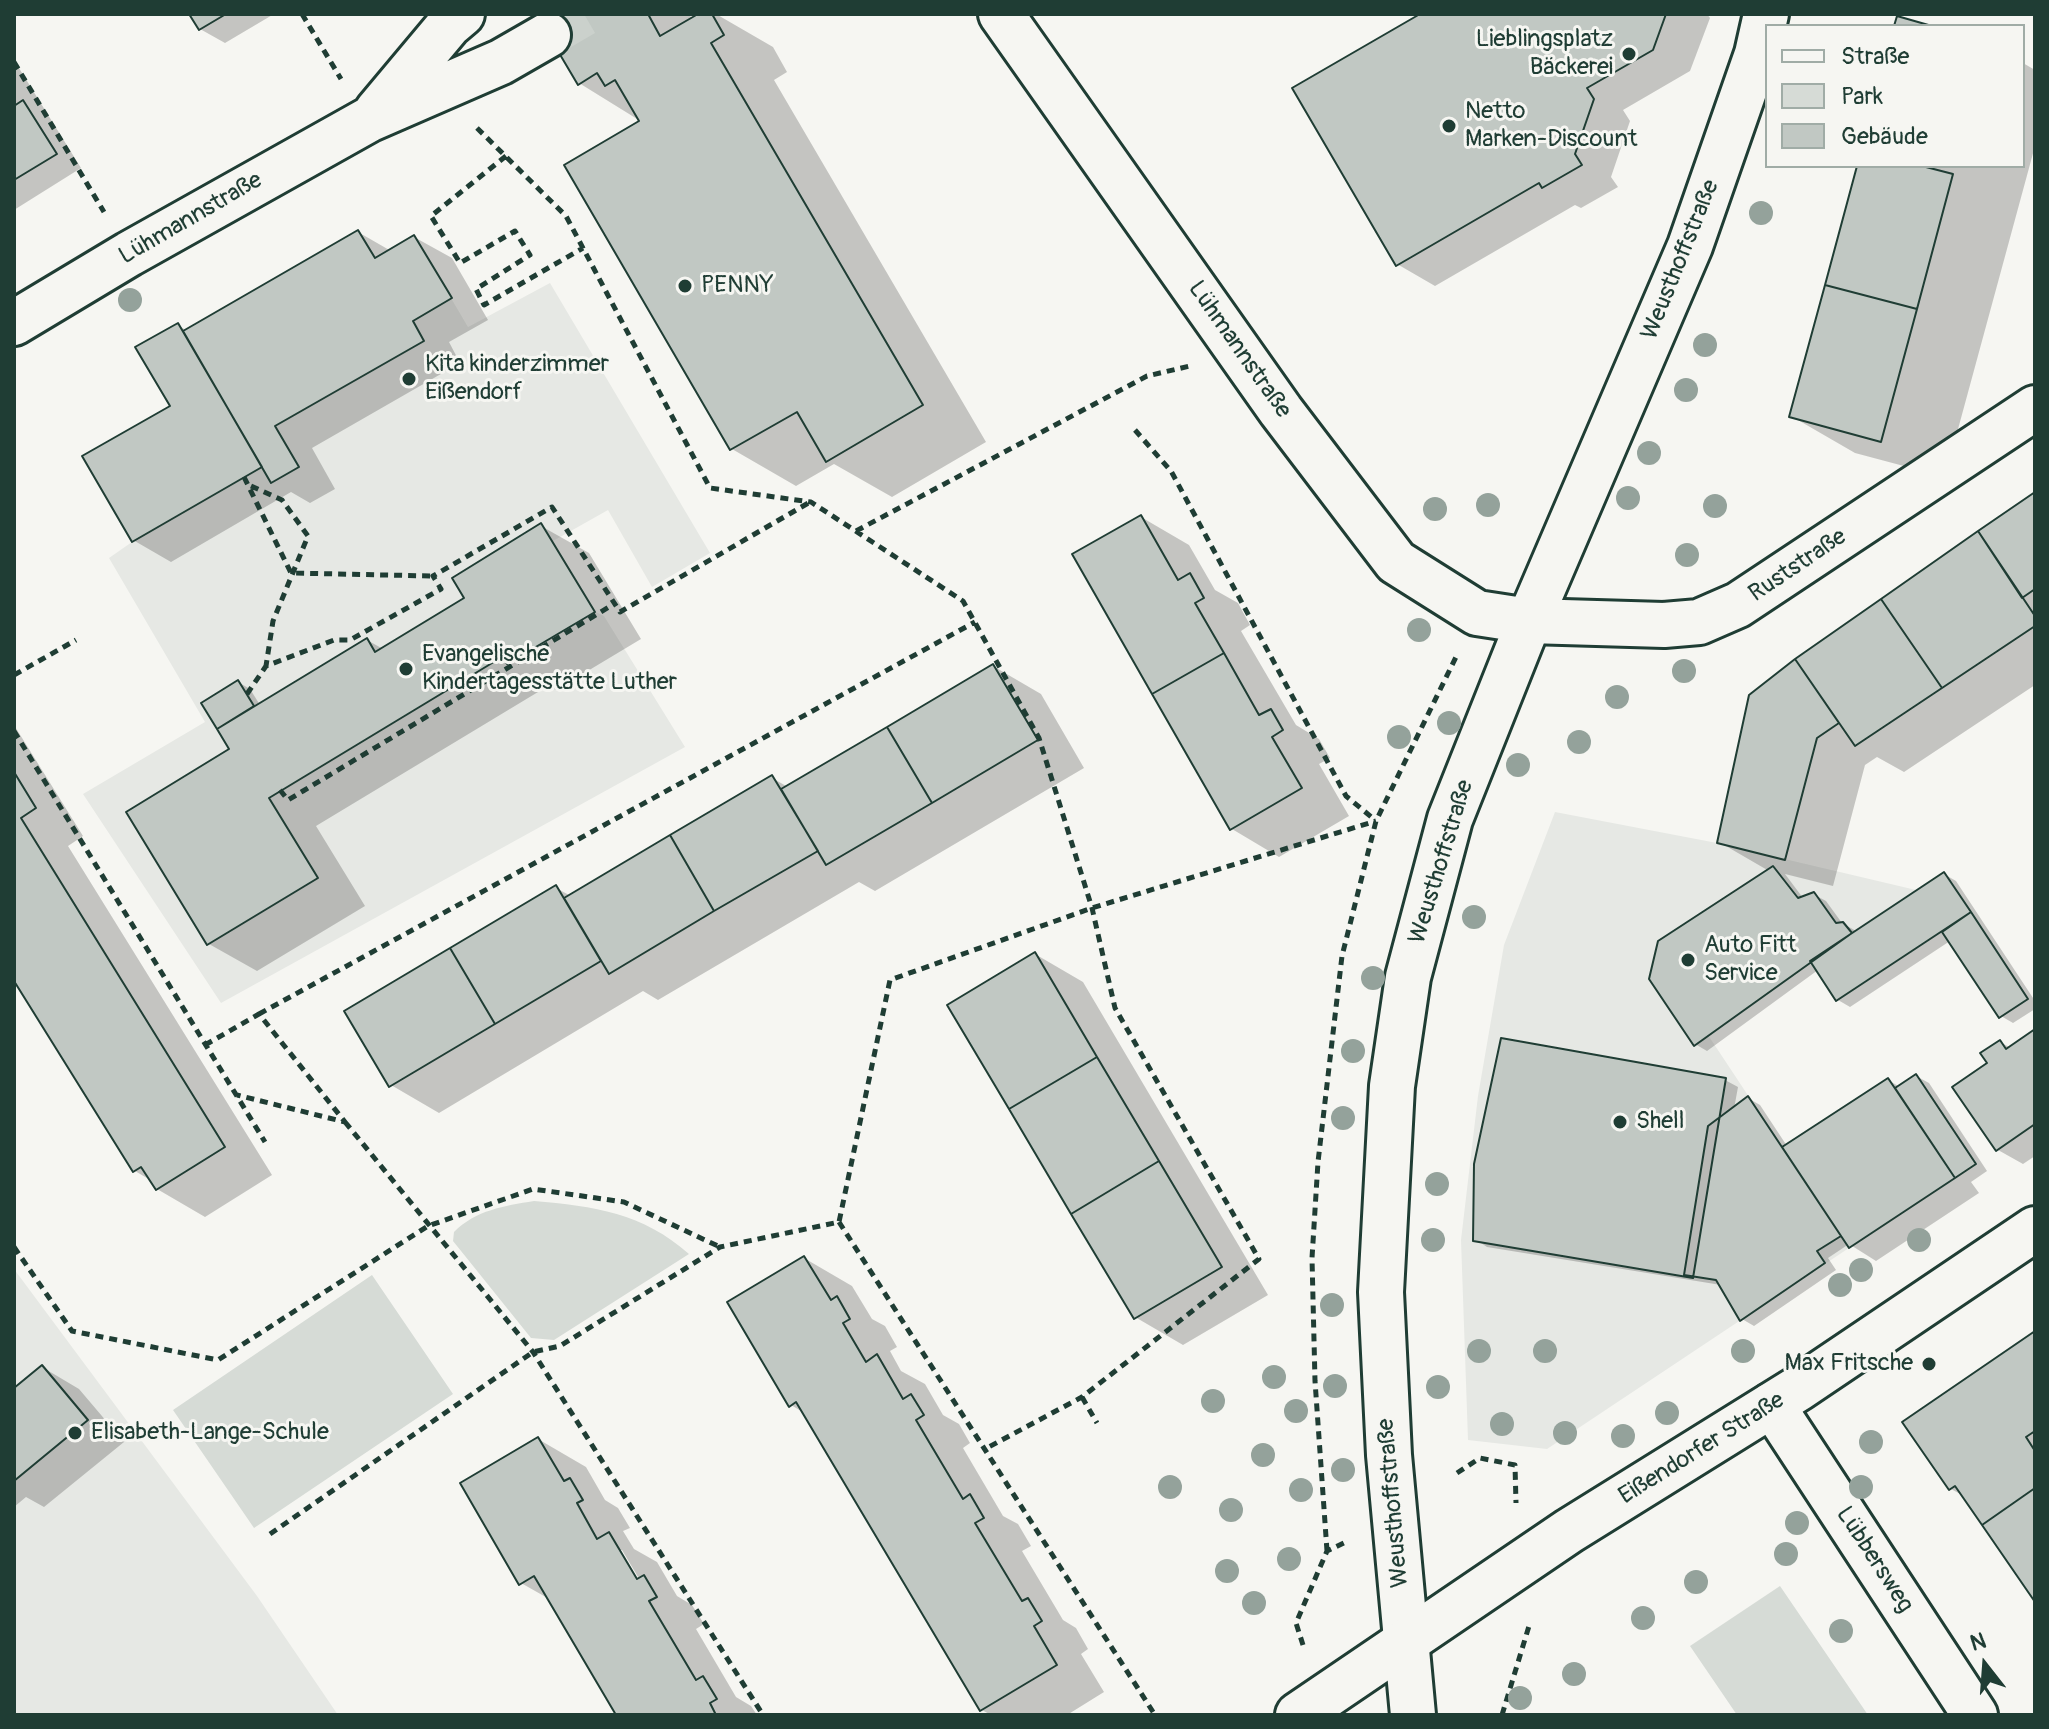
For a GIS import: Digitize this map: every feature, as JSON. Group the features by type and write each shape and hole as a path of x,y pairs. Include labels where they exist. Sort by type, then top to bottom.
{"street":[{"name":"Lühmannstraße","path":"370,119 449,25 462,14"},
{"name":"Lühmannstraße","path":"1001,14 1281,411 1396,562 1477,613 1529,621"},
{"name":"Weusthoffstraße","path":"1413,1715 1389,1455 1381,1323 1392,1086 1408,977 1450,819 1529,621 1690,246 1757,54 1766,14"},
{"name":"Lühmannstraße","path":"14,323 129,254 370,119 501,62 548,35"},
{"name":"Ruststraße","path":"1529,621 1650,625 1699,622 1738,605 2035,408"},
{"name":"Eißendorfer Straße","path":"1298,1715 1569,1531 1772,1405 2035,1229"},
{"name":"Lübbersweg","path":"1772,1405 1975,1715"}],"path":[{"path":"302,14 350,94 370,119"},
{"path":"14,62 129,254"},
{"path":"583,248 484,305 476,289 530,255 515,231 460,263 431,216 506,156 566,216 583,248 710,488 811,502 963,601 1039,738 1092,908 1115,1008 1259,1259 1082,1397 985,1449"},
{"path":"855,531 1147,376 1242,355"},
{"path":"1135,430 1171,471 1346,796 1376,821 1092,908 890,980 839,1222 1155,1715"},
{"path":"244,477 291,573"},
{"path":"247,694 266,666 273,621 308,536 282,500 250,486"},
{"path":"291,573 433,576 552,507 620,612 811,502"},
{"path":"266,666 334,640 350,640 441,589 433,576"},
{"path":"280,790 288,800 614,604"},
{"path":"205,1045 975,622"},
{"path":"14,675 76,640"},
{"path":"14,731 265,1142"},
{"path":"259,1014 533,1352 763,1715"},
{"path":"236,1095 345,1122"},
{"path":"14,1247 72,1331 218,1360 428,1226 533,1189 624,1202 720,1247"},
{"path":"270,1534 533,1352 560,1346 720,1247 839,1222"},
{"path":"1082,1397 1097,1423"},
{"path":"1457,1473 1480,1458 1515,1465 1516,1503"},
{"path":"1303,1645 1296,1623 1327,1551 1354,1539"},
{"path":"1502,1715 1529,1626"}],"shaded area":[{"name":"Evangelische Kindertagesstätte Luther","path":"358,230 375,258 414,235 468,327 550,283 710,553 652,587 608,510 553,541 594,611 604,616 685,747 221,1003 83,794 205,722 109,558 132,542 82,456 169,406 135,347 178,323 183,331"},
{"name":"Shell","path":"1555,812 1717,843 1916,890 1708,1035 1849,1248 1547,1449 1468,1440 1461,1240 1478,1096 1504,945"},
{"name":"Elisabeth-Lange-Schule","path":"14,1269 257,1596 338,1715 14,1715"}],"green space":[{"path":"534,1201 617,1214 654,1229 689,1254 554,1340 531,1338 453,1241 454,1232 481,1214"},
{"path":"372,1275 453,1394 254,1528 173,1410"},
{"path":"1780,1586 1868,1715 1737,1715 1690,1646"}],"building":[{"path":"189,14 226,14 199,30"},
{"path":"536,14 648,14 660,36 698,14 712,14 724,35 711,43 923,405 826,462 797,412 730,450 564,165 639,121 615,80 605,86 597,73 578,85"},
{"name":"Netto Marken-Discount","path":"1420,14 1666,14 1653,50 1587,88 1594,99 1575,154 1582,165 1542,188 1539,183 1396,266 1292,88"},
{"path":"1897,16 1925,24 1895,24"},
{"path":"23,100 57,154 14,180 14,106"},
{"path":"1856,168 1930,168 1953,174 1917,309 1825,285"},
{"path":"358,230 375,258 414,235 452,298 413,321 424,341 275,426 299,467 271,483 183,331"},
{"path":"1825,285 1917,309 1881,442 1789,417"},
{"path":"178,323 262,467 132,542 82,456 170,406 135,347"},
{"path":"2035,492 2035,589 2022,598 1978,531"},
{"path":"1141,515 1178,580 1190,573 1204,598 1195,603 1224,653 1152,694 1072,554"},
{"path":"541,523 595,612 507,664 502,657 269,798 318,878 207,945 126,812 229,749 217,729 367,638 375,652 464,598 452,578"},
{"path":"1978,531 2035,616 2035,626 1942,688 1881,599"},
{"path":"1881,599 1942,688 1855,746 1795,659"},
{"path":"1224,653 1259,715 1271,709 1283,730 1272,737 1302,788 1230,830 1152,694"},
{"path":"1795,659 1839,723 1817,738 1785,860 1717,843 1749,695"},
{"path":"993,664 1038,740 932,803 887,727"},
{"path":"238,680 254,706 217,729 201,703"},
{"path":"887,727 932,803 826,865 781,789"},
{"path":"14,772 36,808 21,818 225,1147 156,1190 141,1167 133,1172 14,981"},
{"path":"772,775 818,851 714,911 670,835"},
{"path":"670,835 714,911 609,974 564,898"},
{"path":"1773,866 1798,898 1814,892 1836,923 1843,922 1852,933 1694,1046 1649,979 1658,941"},
{"path":"1944,872 1971,912 1836,1001 1810,961"},
{"path":"556,885 601,961 495,1024 450,948"},
{"path":"1971,912 2028,999 1999,1018 1942,932"},
{"path":"450,948 495,1024 389,1087 344,1011"},
{"path":"1035,952 1097,1057 1009,1109 947,1005"},
{"path":"2035,1029 2035,1124 1996,1151 1952,1087 1987,1063 1980,1053 2000,1040 2006,1049"},
{"path":"1501,1038 1726,1078 1693,1278 1473,1241 1474,1164"},
{"path":"1097,1057 1159,1161 1071,1214 1009,1109"},
{"path":"1916,1074 1976,1164 1955,1178 1895,1088"},
{"path":"1888,1078 1955,1178 1849,1248 1782,1147"},
{"path":"1748,1096 1841,1236 1817,1251 1825,1263 1740,1321 1716,1280 1684,1275 1708,1126"},
{"path":"1159,1161 1222,1267 1134,1319 1071,1214"},
{"path":"804,1256 831,1300 837,1296 850,1319 843,1323 866,1362 877,1354 903,1399 911,1394 924,1415 916,1420 963,1499 970,1494 984,1518 975,1523 1022,1601 1028,1598 1042,1621 1034,1626 1057,1665 980,1711 796,1402 789,1407 727,1302"},
{"path":"2035,1331 2035,1431 2026,1437 2035,1451 2035,1488 1982,1525 1955,1486 1949,1490 1902,1422"},
{"path":"42,1365 88,1420 14,1481 14,1388"},
{"path":"538,1437 564,1481 570,1478 583,1500 577,1503 597,1539 609,1532 637,1579 644,1575 657,1597 649,1601 696,1680 703,1676 717,1699 710,1703 716,1715 616,1715 534,1576 519,1585 460,1483"},
{"path":"2035,1488 2035,1602 1982,1525"}],"tunnel":[{"path":"548,35 584,14"}],"place":[{"name":"Lieblingsplatz Bäckerei","path":"1629,54"},
{"name":"Netto Marken-Discount","path":"1449,126"},
{"name":"PENNY","path":"685,286"},
{"name":"Kita kinderzimmer Eißendorf","path":"409,379"},
{"name":"Evangelische Kindertagesstätte Luther","path":"406,669"},
{"name":"Auto Fitt Service","path":"1688,960"},
{"name":"Shell","path":"1620,1122"},
{"name":"Max Fritsche","path":"1929,1364"},
{"name":"Elisabeth-Lange-Schule","path":"75,1433"}]}
